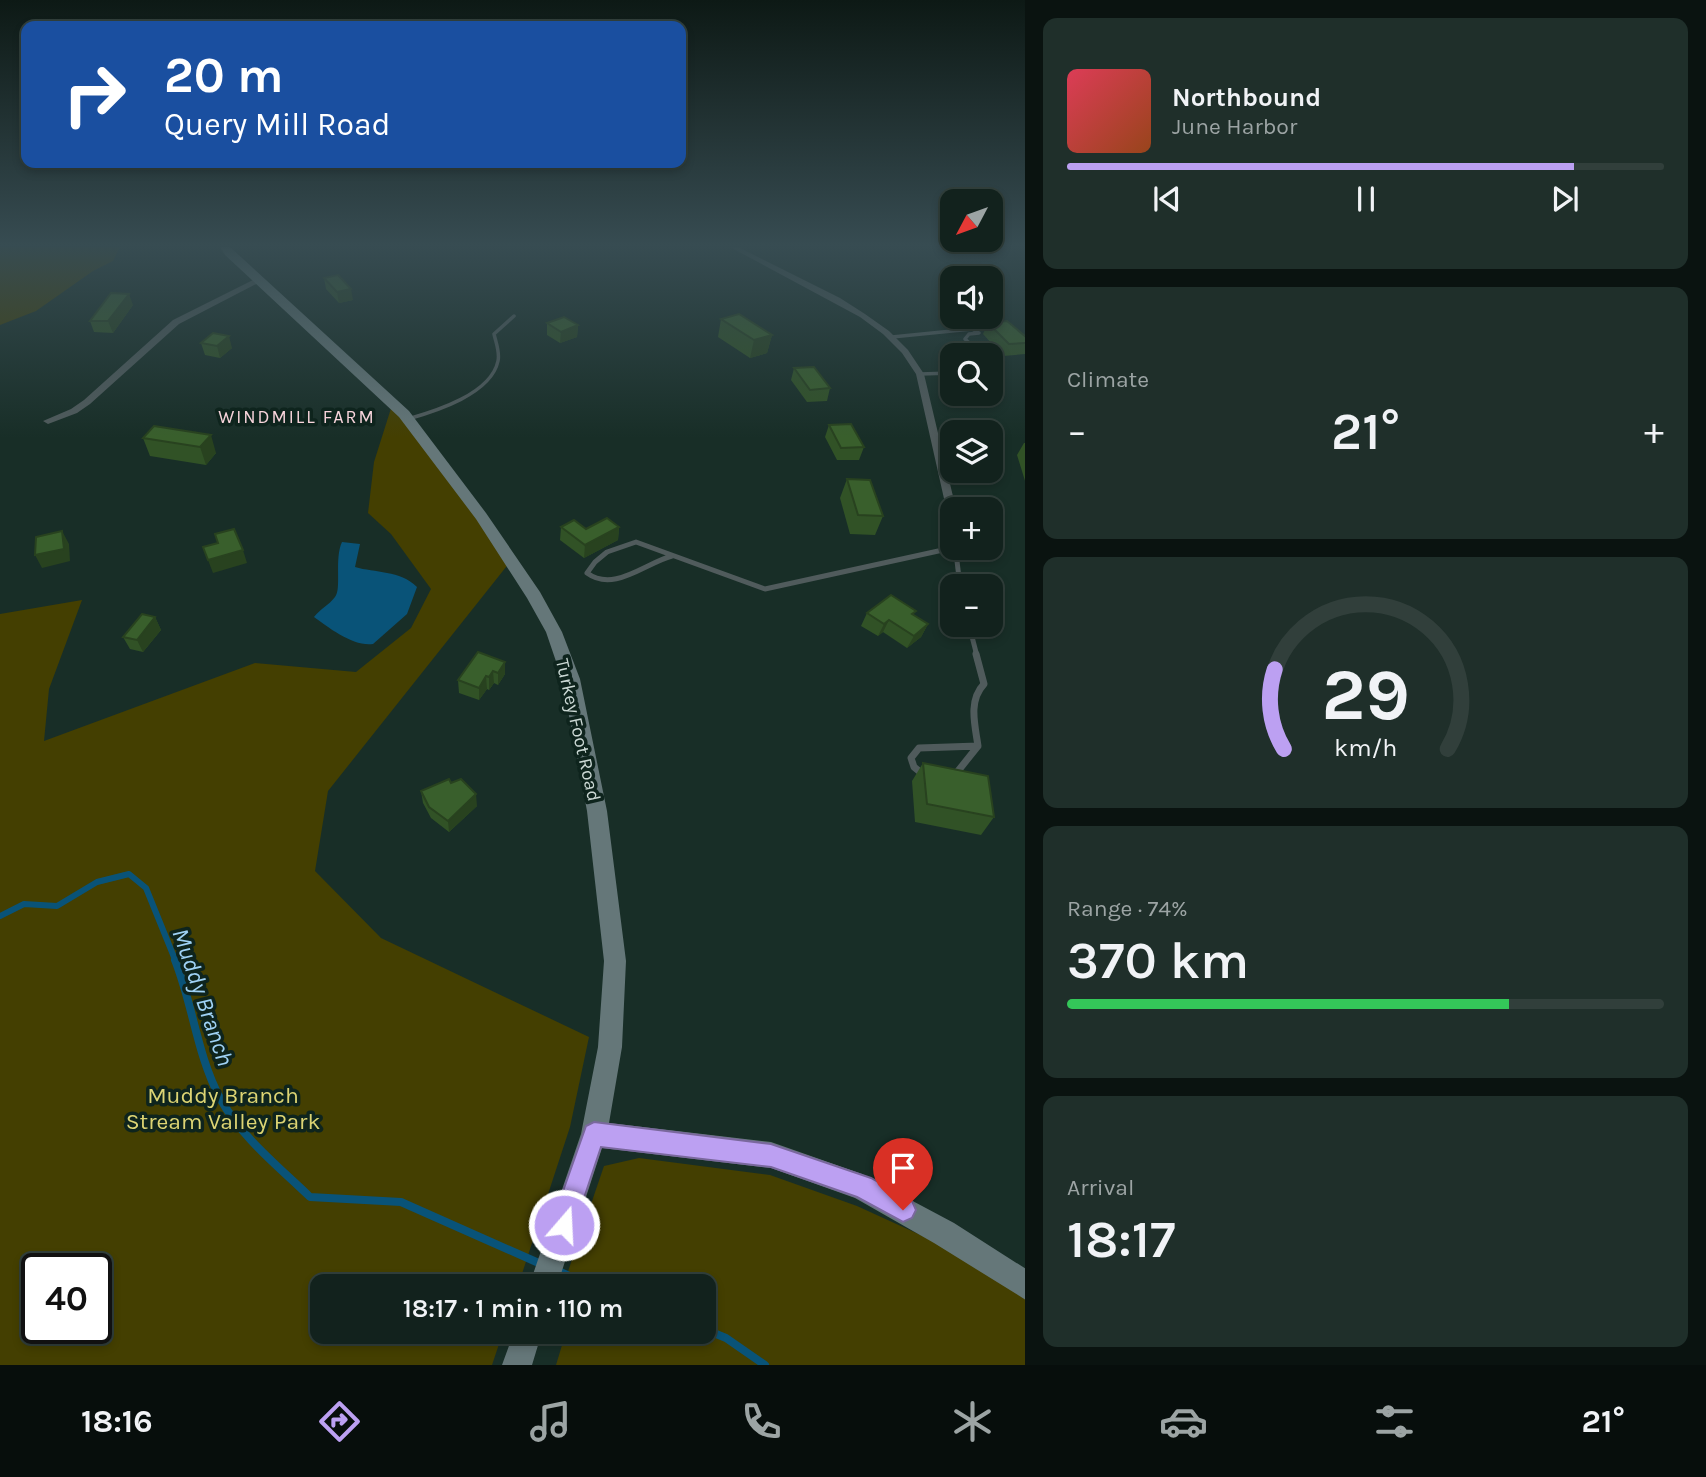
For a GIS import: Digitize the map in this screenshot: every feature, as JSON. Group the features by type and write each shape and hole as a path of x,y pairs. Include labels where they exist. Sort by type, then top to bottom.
{"street":[{"path":"48,421 75,411 176,322 199,311"},
{"name":"Turkey Foot Road","path":"291,311 364,375 408,419 481,516 534,596 554,632 570,679 597,811 615,961 610,1047 594,1134 547,1274"},
{"path":"856,311 892,337 914,361 920,374 949,497"},
{"path":"594,1134 771,1156 862,1187 944,1233 1025,1286"},
{"path":"517,1365 524,1344"}],"lane":[{"path":"408,419 464,397 490,377 498,362 494,334 514,316"},
{"path":"892,337 972,329 979,333 969,334 965,339 969,343"},
{"path":"920,374 940,373"},
{"path":"672,556 659,557 609,582 592,579 587,573 593,561 629,543 649,546 765,589 940,551"},
{"path":"943,782 951,780 978,746 974,699 977,689 984,684 972,637"},
{"path":"934,779 924,776 914,767 911,758 919,748 978,746"}],"green space":[{"path":"0,311 36,311 36,311 0,325"},
{"name":"Muddy Branch Stream Valley Park","path":"393,402 510,562 328,791 315,871 381,938 589,1037 570,1127 522,1274 310,1274 310,1344 499,1344 492,1365 0,1365 0,614 82,600 49,689 44,741 255,663 356,672 411,628 431,589 391,534 368,513 374,462"},
{"path":"639,1158 770,1175 857,1206 949,1248 1025,1299 1025,1365 556,1365 562,1344 716,1344 716,1274 567,1274 604,1166"}],"water":[{"path":"342,542 360,544 355,567 395,575 417,587 407,614 373,644 350,640 314,617 337,593"}],"building":[{"path":"98,311 116,311 108,321 90,321"},
{"path":"739,314 772,335 754,340 721,319"},
{"path":"564,317 578,325 561,332 547,323"},
{"path":"1003,321 1007,321 1025,336 1025,343 1009,344 994,329 1003,329"},
{"path":"213,333 229,336 217,346 201,343"},
{"path":"814,367 830,388 810,390 794,368"},
{"path":"851,424 864,447 841,448 829,425"},
{"path":"154,426 211,435 200,447 143,438"},
{"path":"847,479 870,480 883,516 858,515"},
{"path":"607,518 619,527 585,545 561,527 574,520 586,529"},
{"path":"234,529 243,550 208,560 203,547 218,543 215,534"},
{"path":"62,531 64,549 35,555 36,537"},
{"path":"891,595 916,611 912,614 928,624 914,636 889,620 884,624 867,613"},
{"path":"142,614 155,617 137,640 123,637"},
{"path":"478,652 505,662 498,673 493,671 489,677 486,676 479,688 458,680"},
{"path":"923,763 988,776 994,817 927,804"},
{"path":"449,779 451,783 461,779 476,794 448,821 429,807 421,791"}],"waterway":[{"name":"Muddy Branch","path":"0,916 24,904 57,906 97,882 129,874 146,888 176,962"},
{"name":"Muddy Branch","path":"175,960 200,1047 220,1098 238,1126 310,1197 401,1202 541,1264"},
{"name":"Muddy Branch","path":"556,1270 565,1274"},
{"name":"Muddy Branch","path":"716,1334 765,1365"}],"district":[{"name":"WINDMILL FARM","path":"297,417"}],"route":[{"path":"564,1225 594,1134 771,1156 862,1187 903,1210"}]}
